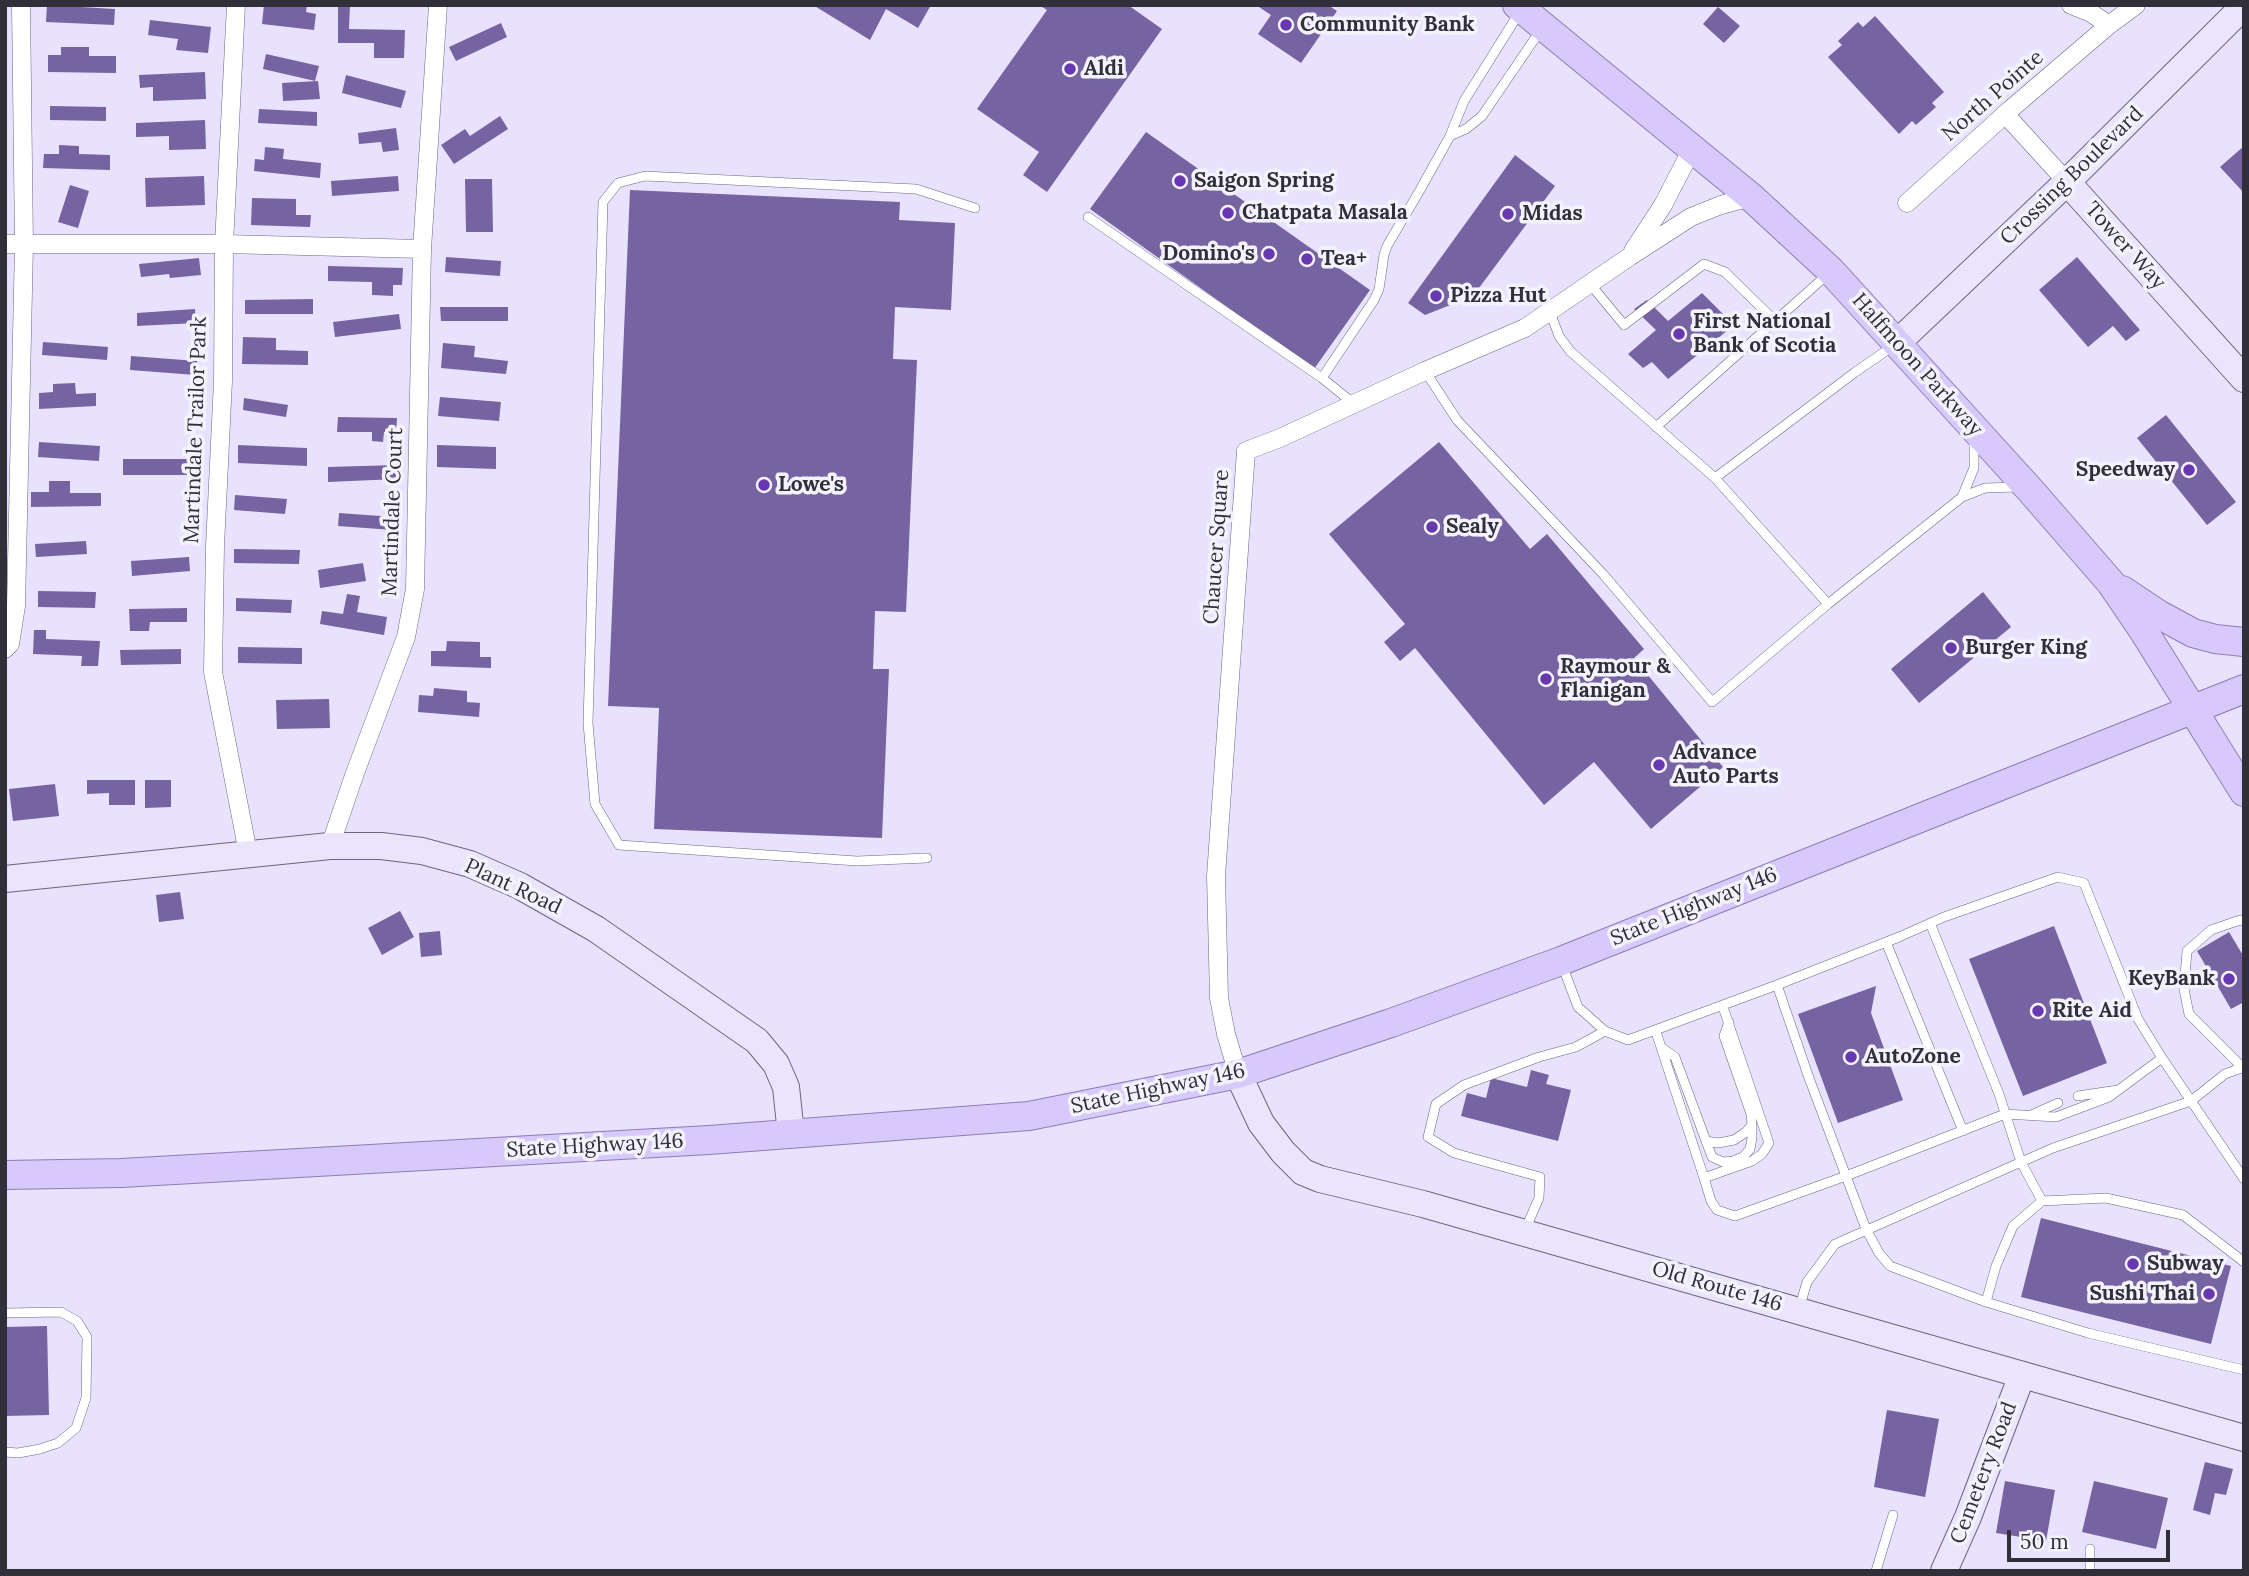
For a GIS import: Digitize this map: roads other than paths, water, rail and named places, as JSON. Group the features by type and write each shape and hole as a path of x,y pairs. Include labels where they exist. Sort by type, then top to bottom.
{"main road":[{"name":"Halfmoon Parkway","path":"1527,14 1751,197 1831,271 2111,583 2244,792"},
{"path":"2111,583 2193,633 2244,642"},
{"name":"State Highway 146","path":"5,1175 121,1173 791,1134 1029,1116 1238,1074 1391,1023 1561,961 2244,689"}],"street":[{"path":"5,649 10,644 16,606 24,245 21,5"},
{"name":"Martindale Trailor Park","path":"236,5 224,244 223,381 215,546 213,672 248,853"},
{"name":"Martindale Court","path":"330,846 406,638 415,590 422,249 438,5"},
{"path":"2071,5 2091,13 2109,25"},
{"name":"North Pointe","path":"1907,204 2005,114 2136,5"},
{"name":"Crossing Boulevard","path":"1897,343 2067,182 2244,6"},
{"name":"Tower Way","path":"2005,114 2244,379"},
{"name":"Chaucer Square","path":"1629,257 1664,205 1692,149"},
{"name":"Chaucer Square","path":"1238,1074 1219,998 1216,876 1246,451 1525,328 1691,217 1751,197"},
{"path":"5,244 224,244 422,249"},
{"name":"Plant Road","path":"5,878 330,846 381,846 422,851 470,864 520,886 597,929 757,1041 776,1064 786,1087 791,1134"},
{"name":"Old Route 146","path":"1238,1074 1261,1123 1283,1152 1303,1172 1320,1179 1423,1204 2244,1438"},
{"name":"Cemetery Road","path":"1944,1571 1968,1517 2021,1375"}],"lane":[{"path":"1322,378 1374,300 1379,289 1387,246 1450,136 1464,101 1527,14"},
{"path":"1450,136 1466,129 1482,116 1527,14"},
{"path":"927,858 857,861 619,845 595,804 588,723 603,202 618,183 645,176 916,189 975,208"},
{"path":"1088,217 1322,378 1353,403"},
{"path":"1591,285 1624,325 1704,264 1725,272 1775,321"},
{"path":"1656,426 1831,271"},
{"path":"1550,312 1559,336 1570,351 1715,478 1828,604"},
{"path":"1715,478 1897,343"},
{"path":"1425,371 1457,420 1603,574 1712,702 1828,604 1962,497 1993,487 2031,491"},
{"path":"1962,497 1974,468 1973,427"},
{"path":"1561,961 1578,1007 1605,1031 1628,1040 1723,1007 1930,923 2058,877 2084,883 2138,1019 2191,1101 2242,1172"},
{"path":"1798,1310 1807,1282 1835,1244 2053,1148 2191,1101 2225,1073 2243,1068 2189,1014 2184,989 2187,951 2211,930 2239,920 2244,921"},
{"path":"1930,923 2005,1114 2021,1162 2042,1201"},
{"path":"1886,942 1963,1131"},
{"path":"1777,985 1867,1229 1879,1253 1891,1266 1986,1302 2088,1333 2244,1370"},
{"path":"1704,1178 1752,1161 1762,1154 1769,1143 1723,1007"},
{"path":"1661,1047 1675,1057 1713,1157 1734,1161 1743,1157 1750,1149 1752,1125 1751,1114 1724,1036 1729,1022"},
{"path":"1524,1233 1539,1198 1540,1177 1454,1153 1428,1137 1436,1104 1464,1084 1539,1057 1576,1047 1605,1031"},
{"path":"1656,1032 1712,1201 1717,1210 1735,1216 2005,1114 2056,1117 2109,1097 2162,1058"},
{"path":"2078,1096 2119,1090"},
{"path":"2029,1116 2058,1103"},
{"path":"1706,1141 1718,1143 1734,1140 1752,1125"},
{"path":"1986,1302 1996,1266 2013,1226 2042,1201 2106,1198 2183,1215 2244,1262"},
{"path":"5,1312 61,1312 77,1321 87,1337 86,1398 76,1429 58,1443 40,1449 5,1452"},
{"path":"1877,1571 1893,1515"},
{"path":"2090,1549 2090,1571"}],"place":[{"name":"Community Bank","path":"1286,25"},
{"name":"Aldi","path":"1070,69"},
{"name":"Saigon Spring","path":"1180,181"},
{"name":"Chatpata Masala","path":"1228,213"},
{"name":"Midas","path":"1508,214"},
{"name":"Domino's","path":"1269,254"},
{"name":"Tea+","path":"1307,259"},
{"name":"Pizza Hut","path":"1436,296"},
{"name":"First National Bank of Scotia","path":"1679,334"},
{"name":"Speedway","path":"2189,470"},
{"name":"Lowe's","path":"764,485"},
{"name":"Sealy","path":"1432,527"},
{"name":"Burger King","path":"1951,648"},
{"name":"Raymour & Flanigan","path":"1546,679"},
{"name":"Advance Auto Parts","path":"1659,765"},
{"name":"KeyBank","path":"2229,979"},
{"name":"Rite Aid","path":"2038,1011"},
{"name":"AutoZone","path":"1851,1057"},
{"name":"Subway","path":"2133,1264"},
{"name":"Sushi Thai","path":"2209,1294"}]}
